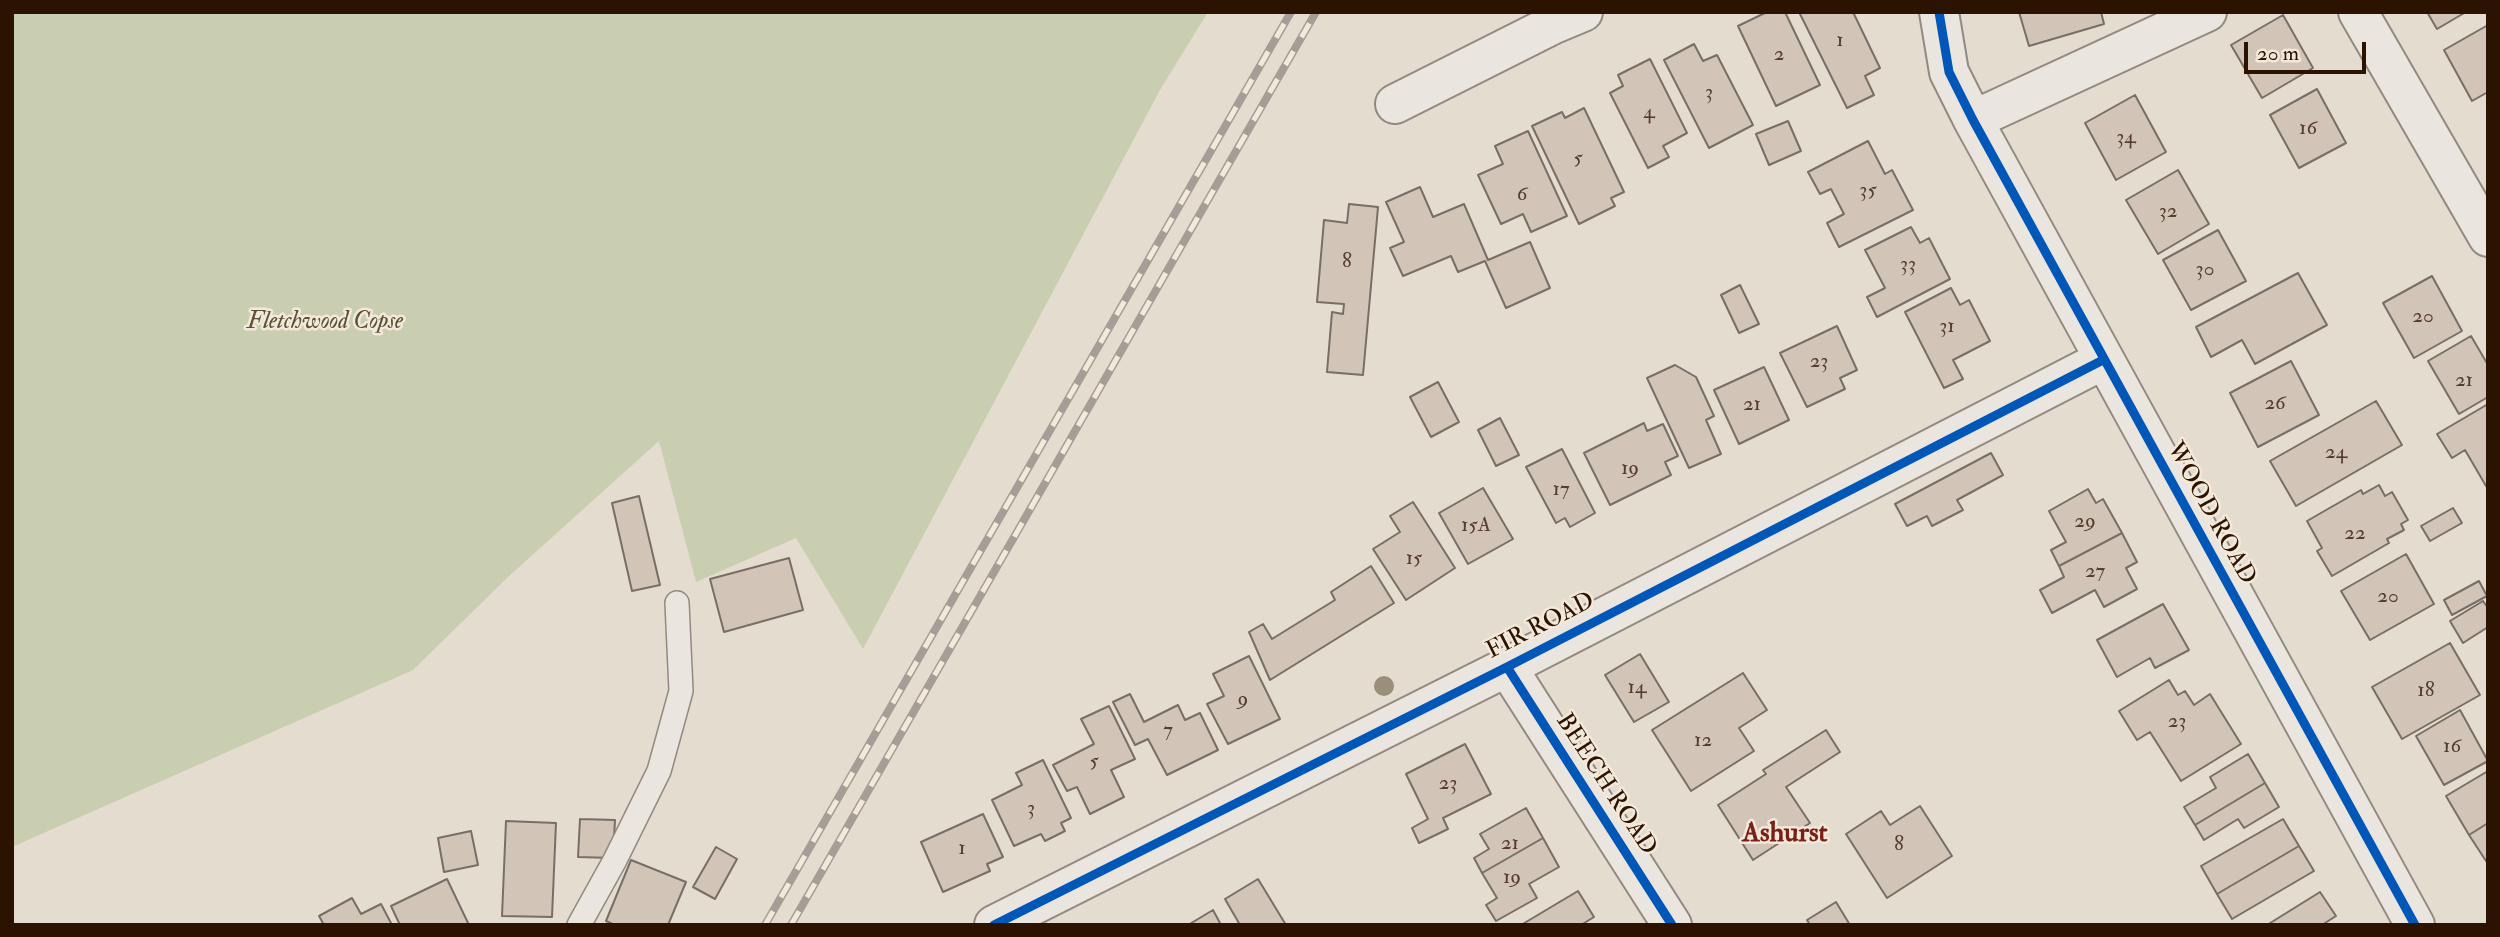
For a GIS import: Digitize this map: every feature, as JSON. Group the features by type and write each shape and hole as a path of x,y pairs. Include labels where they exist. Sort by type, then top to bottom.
{"street":[{"path":"1395,104 1583,12"},
{"name":"WOOD ROAD","path":"1939,12 1949,72 1973,120 2415,925"},
{"path":"1973,120 2207,12"},
{"path":"2358,12 2488,237"},
{"name":"FIR ROAD","path":"994,925 1507,667 2103,360"},
{"name":"BEECH ROAD","path":"1507,667 1672,925"}],"lane":[{"path":"579,925 659,771 681,691 677,603"}],"green space":[{"name":"Fletchwood Copse","path":"12,12 1208,12 1160,90 863,649 796,538 696,582 659,441 508,577 413,670 12,847"}],"building":[{"path":"1767,12 1785,12 1820,85 1776,106 1738,26"},
{"path":"1799,12 1853,12 1880,68 1865,76 1874,95 1847,108"},
{"path":"2019,12 2101,12 2104,24 2029,46"},
{"path":"2427,12 2466,12 2437,29"},
{"path":"2283,15 2313,68 2262,98 2231,45"},
{"path":"2488,25 2488,92 2472,101 2444,50"},
{"path":"1694,44 1703,61 1717,55 1753,125 1709,148 1664,60"},
{"path":"1650,59 1687,133 1663,146 1669,157 1648,168 1610,93 1623,86 1618,75"},
{"path":"2317,89 2346,143 2299,168 2270,115"},
{"path":"2135,95 2166,152 2116,180 2085,123"},
{"path":"1584,108 1624,192 1611,198 1615,206 1579,224 1532,126 1562,112 1565,118"},
{"path":"1788,121 1801,151 1769,165 1756,134"},
{"path":"1528,131 1567,216 1531,232 1523,214 1501,224 1478,175 1503,164 1495,146"},
{"path":"1868,141 1885,174 1892,170 1913,210 1839,247 1827,223 1844,214 1831,189 1820,194 1808,172"},
{"path":"2178,170 2209,224 2158,254 2126,200"},
{"path":"1420,187 1433,217 1464,204 1488,260 1530,242 1550,288 1506,308 1485,261 1458,272 1451,256 1403,276 1390,248 1404,242 1386,202"},
{"path":"1349,204 1378,207 1363,375 1327,372 1332,312 1343,314 1344,304 1317,302 1324,220 1347,223"},
{"path":"1911,227 1920,243 1929,238 1950,279 1877,317 1867,297 1885,288 1865,250"},
{"path":"2218,230 2246,281 2191,310 2163,260"},
{"path":"2298,273 2327,325 2255,364 2242,340 2211,357 2196,327"},
{"path":"2432,276 2462,331 2414,358 2383,303"},
{"path":"1740,285 1759,324 1739,333 1721,295"},
{"path":"1951,288 1960,305 1969,300 1990,341 1953,360 1963,379 1944,388 1905,312"},
{"path":"1837,326 1857,370 1840,378 1845,389 1807,407 1780,353"},
{"path":"2471,336 2488,365 2488,397 2459,414 2428,361"},
{"path":"2291,361 2319,415 2258,447 2230,393"},
{"path":"1675,365 1696,377 1714,416 1706,420 1721,454 1689,468 1647,378"},
{"path":"1764,367 1789,420 1739,444 1714,390"},
{"path":"1438,382 1459,422 1431,437 1410,397"},
{"path":"2376,401 2402,445 2296,506 2270,461"},
{"path":"2488,404 2486,486 2465,450 2452,458 2437,434"},
{"path":"1500,418 1519,455 1496,466 1478,430"},
{"path":"1644,423 1647,431 1663,424 1678,456 1665,462 1671,475 1610,505 1584,453"},
{"path":"1562,449 1595,513 1570,527 1565,518 1556,523 1526,467"},
{"path":"1991,453 2003,475 1957,500 1963,510 1932,526 1927,516 1907,526 1895,504"},
{"path":"2379,485 2385,496 2392,492 2408,520 2401,524 2404,530 2387,539 2389,543 2332,576 2317,551 2322,548 2307,521 2361,490 2363,494"},
{"path":"1483,488 1513,539 1468,564 1439,513"},
{"path":"2088,489 2096,503 2103,499 2122,533 2059,566 2051,550 2066,542 2049,511"},
{"path":"639,496 660,585 632,591 612,503"},
{"path":"1413,502 1455,568 1406,600 1373,549 1400,532 1390,516"},
{"path":"2453,508 2462,523 2430,541 2421,526"},
{"path":"2122,533 2137,562 2126,568 2137,589 2104,607 2095,590 2052,613 2040,590 2064,577 2059,566"},
{"path":"2406,554 2434,604 2370,640 2341,591"},
{"path":"789,558 803,610 724,632 710,579"},
{"path":"1371,566 1394,603 1270,680 1249,632 1263,624 1272,639 1335,600 1331,592"},
{"path":"2479,581 2487,596 2452,615 2444,600"},
{"path":"2483,601 2488,608 2488,627 2463,643 2450,621"},
{"path":"2163,604 2189,650 2155,668 2150,658 2117,677 2097,640"},
{"path":"2450,643 2480,695 2402,739 2372,687"},
{"path":"1640,654 1669,702 1634,722 1605,675"},
{"path":"1249,656 1280,719 1228,744 1207,704 1224,696 1213,674"},
{"path":"1743,673 1767,710 1739,728 1754,751 1691,791 1652,730"},
{"path":"2169,680 2178,695 2185,691 2194,705 2210,694 2241,744 2181,781 2150,732 2137,740 2119,711"},
{"path":"1130,694 1144,722 1178,705 1185,720 1200,713 1218,750 1167,775 1148,739 1135,745 1113,702"},
{"path":"1109,706 1135,759 1111,770 1124,797 1090,814 1077,787 1067,791 1053,765 1094,744 1081,719"},
{"path":"2460,710 2488,761 2444,785 2416,736"},
{"path":"1826,730 1840,752 1786,787 1810,823 1753,860 1718,805 1766,774 1763,770"},
{"path":"1465,744 1491,794 1443,818 1448,829 1419,843 1412,828 1428,819 1406,774"},
{"path":"2248,754 2265,783 2195,825 2184,807 2216,788 2210,777"},
{"path":"1043,760 1071,818 1061,823 1065,831 1045,841 1041,834 1014,846 992,800 1022,785 1016,773"},
{"path":"2488,771 2488,823 2469,835 2446,796"},
{"path":"2265,783 2279,807 2244,828 2238,819 2204,840 2195,825"},
{"path":"1920,806 1952,856 1887,898 1846,834 1881,811 1890,825"},
{"path":"1526,808 1543,838 1482,873 1474,858 1489,849 1480,834"},
{"path":"983,814 1003,857 987,864 990,871 943,892 921,842"},
{"path":"580,819 615,820 613,858 578,857"},
{"path":"2283,819 2299,846 2217,894 2201,866"},
{"path":"506,821 556,823 552,917 502,916"},
{"path":"2488,823 2488,864 2469,835"},
{"path":"471,831 478,865 444,872 438,838"},
{"path":"1543,838 1559,867 1529,884 1537,898 1496,921 1486,905 1497,898 1482,873"},
{"path":"2299,846 2314,871 2232,919 2217,894"},
{"path":"716,847 737,859 715,899 693,887"},
{"path":"631,860 686,882 668,925 615,925 606,921"},
{"path":"447,879 469,925 400,925 391,906"},
{"path":"1258,879 1286,925 1240,925 1225,899"},
{"path":"1578,891 1594,917 1581,925 1521,925"},
{"path":"2320,892 2336,916 2322,925 2267,925"},
{"path":"352,898 361,914 381,904 392,925 324,925 319,916"},
{"path":"1836,902 1850,925 1810,925 1807,920"},
{"path":"1213,910 1221,925 1188,925"}],"railway":[{"path":"765,925 1291,12"},
{"path":"791,925 1316,12"}],"cycle path":[{"path":"1939,12 1949,72 1973,120 2415,925"},
{"path":"994,925 1507,667 2103,360"},
{"path":"1507,667 1672,925"}],"district":[{"name":"Ashurst","path":"1785,835"}]}
